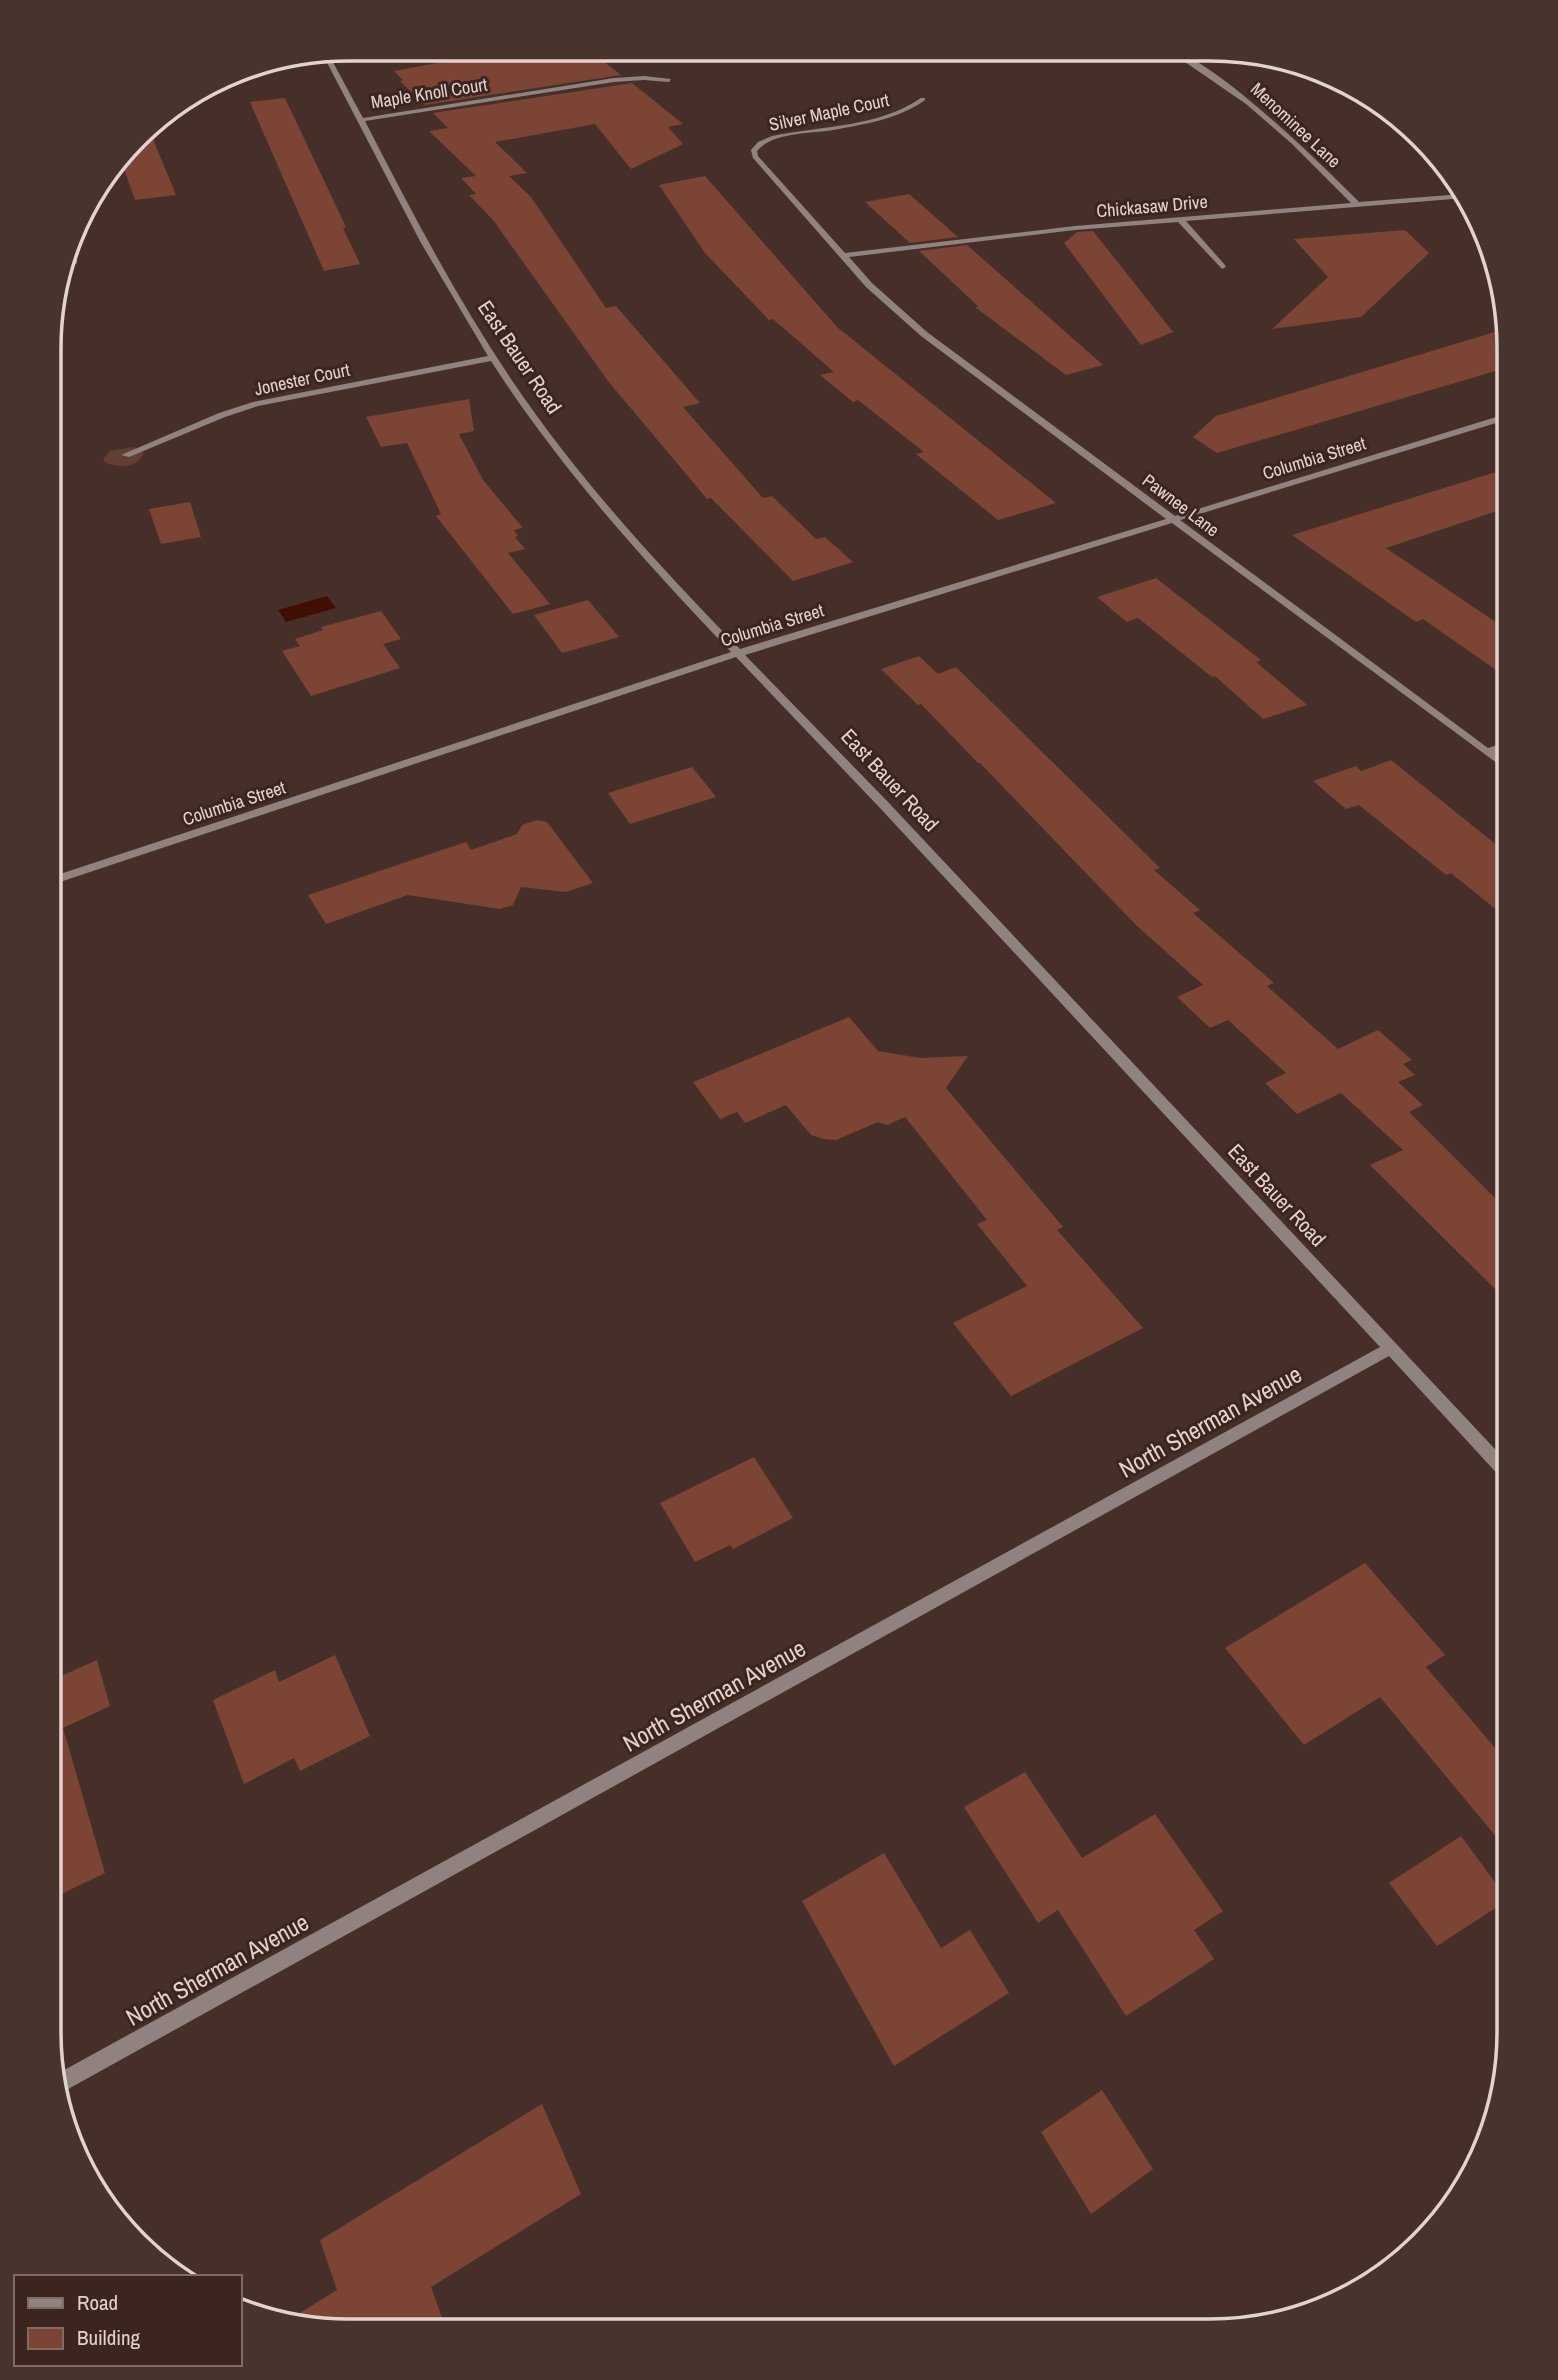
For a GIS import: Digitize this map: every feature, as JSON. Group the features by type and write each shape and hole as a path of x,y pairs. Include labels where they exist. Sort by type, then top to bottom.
{"street":[{"name":"Menominee Lane","path":"1188,61 1261,111 1357,206"},
{"name":"East Bauer Road","path":"330,62 449,288 537,423 592,494 643,553 1497,1463"},
{"name":"Maple Knoll Court","path":"361,120 614,80 669,80"},
{"name":"Silver Maple Court","path":"842,256 755,157 753,151 760,143 774,137 892,115 911,108 923,99"},
{"name":"Chickasaw Drive","path":"842,256 1062,229 1453,197"},
{"path":"1180,219 1222,267"},
{"name":"Pawnee Lane","path":"842,256 884,300 924,334 1497,760"},
{"name":"Jonester Court","path":"125,455 256,404 493,358"},
{"name":"Columbia Street","path":"61,878 739,653 1497,420"},
{"path":"1487,753 1497,749"},
{"name":"North Sherman Avenue","path":"66,2081 1391,1348"}],"shaded area":[{"path":"134,447 144,452 138,461 128,466 116,466 103,459 110,451"},
{"path":"327,596 336,608 286,622 278,610"}],"building":[{"path":"448,61 603,61 621,75 425,105 400,81 403,80 394,71"},
{"path":"632,83 683,124 668,127 683,144 631,169 595,124 495,142 527,173 509,176 531,197 606,308 616,306 700,403 683,407 763,498 772,496 816,539 825,537 853,562 793,581 711,498 707,499 608,381 493,220 469,195 476,194 461,178 476,176 429,131 448,128 433,113"},
{"path":"285,98 346,227 343,228 360,264 324,271 250,102"},
{"path":"153,138 176,195 135,200 124,169"},
{"path":"705,176 837,327 1056,503 998,520 916,454 924,452 858,400 853,402 820,375 834,372 773,319 769,320 705,253 659,185"},
{"path":"909,194 958,237 910,243 865,202"},
{"path":"1405,230 1429,253 1361,317 1272,329 1328,277 1294,239"},
{"path":"1093,231 1173,332 1141,345 1064,243 1077,232"},
{"path":"967,245 1103,365 1066,375 975,307 979,307 919,251"},
{"path":"1496,332 1497,371 1217,453 1193,437 1216,416"},
{"path":"469,399 474,431 459,434 483,480 523,528 514,530 518,536 515,537 525,549 508,553 550,604 513,614 436,516 441,514 407,443 381,447 366,417"},
{"path":"1497,472 1497,511 1386,548 1497,623 1497,671 1423,619 1416,622 1292,535"},
{"path":"190,502 201,537 161,544 149,509"},
{"path":"1156,578 1261,660 1256,662 1307,705 1263,719 1215,676 1212,677 1138,618 1127,622 1097,597"},
{"path":"588,600 619,637 562,653 534,615"},
{"path":"381,611 401,639 383,644 400,668 311,696 282,651 300,646 295,639 323,630 321,627"},
{"path":"919,656 938,674 956,667 1160,868 1154,870 1200,910 1193,913 1274,983 1267,986 1338,1049 1378,1030 1412,1060 1403,1064 1415,1075 1398,1082 1423,1105 1409,1112 1497,1200 1497,1291 1370,1165 1403,1150 1341,1093 1297,1114 1265,1083 1286,1073 1228,1020 1210,1028 1177,997 1203,985 1136,925 980,763 921,704 918,705 881,669"},
{"path":"1391,760 1497,845 1497,910 1451,873 1446,875 1359,805 1346,809 1313,781 1356,766 1361,771"},
{"path":"692,767 716,797 630,824 608,793"},
{"path":"537,820 547,822 593,883 566,892 521,887 513,905 500,909 408,895 326,924 308,895 466,842 471,850 517,834 522,825"},
{"path":"849,1017 878,1051 920,1058 968,1056 946,1088 1063,1227 1057,1230 1143,1328 1011,1396 953,1323 1027,1286 977,1224 987,1220 905,1117 887,1125 878,1122 836,1140 824,1139 811,1135 786,1105 745,1123 737,1112 720,1119 693,1082"},
{"path":"754,1457 793,1518 733,1549 730,1545 695,1562 660,1503"},
{"path":"1365,1563 1445,1655 1426,1667 1497,1750 1497,1838 1380,1697 1304,1745 1225,1648"},
{"path":"335,1655 370,1736 300,1771 294,1758 244,1784 213,1700 275,1670 279,1682"},
{"path":"97,1660 110,1706 63,1728 61,1676"},
{"path":"61,1721 105,1873 61,1894"},
{"path":"1025,1772 1082,1858 1155,1814 1223,1911 1194,1930 1214,1959 1126,2016 1058,1910 1038,1923 964,1807"},
{"path":"1461,1836 1497,1885 1497,1907 1437,1946 1389,1883"},
{"path":"884,1853 941,1948 970,1930 1009,1993 894,2066 802,1901"},
{"path":"1102,2090 1153,2169 1091,2214 1041,2132"},
{"path":"542,2104 581,2194 431,2287 442,2319 348,2319 298,2314 337,2290 320,2240"}]}
